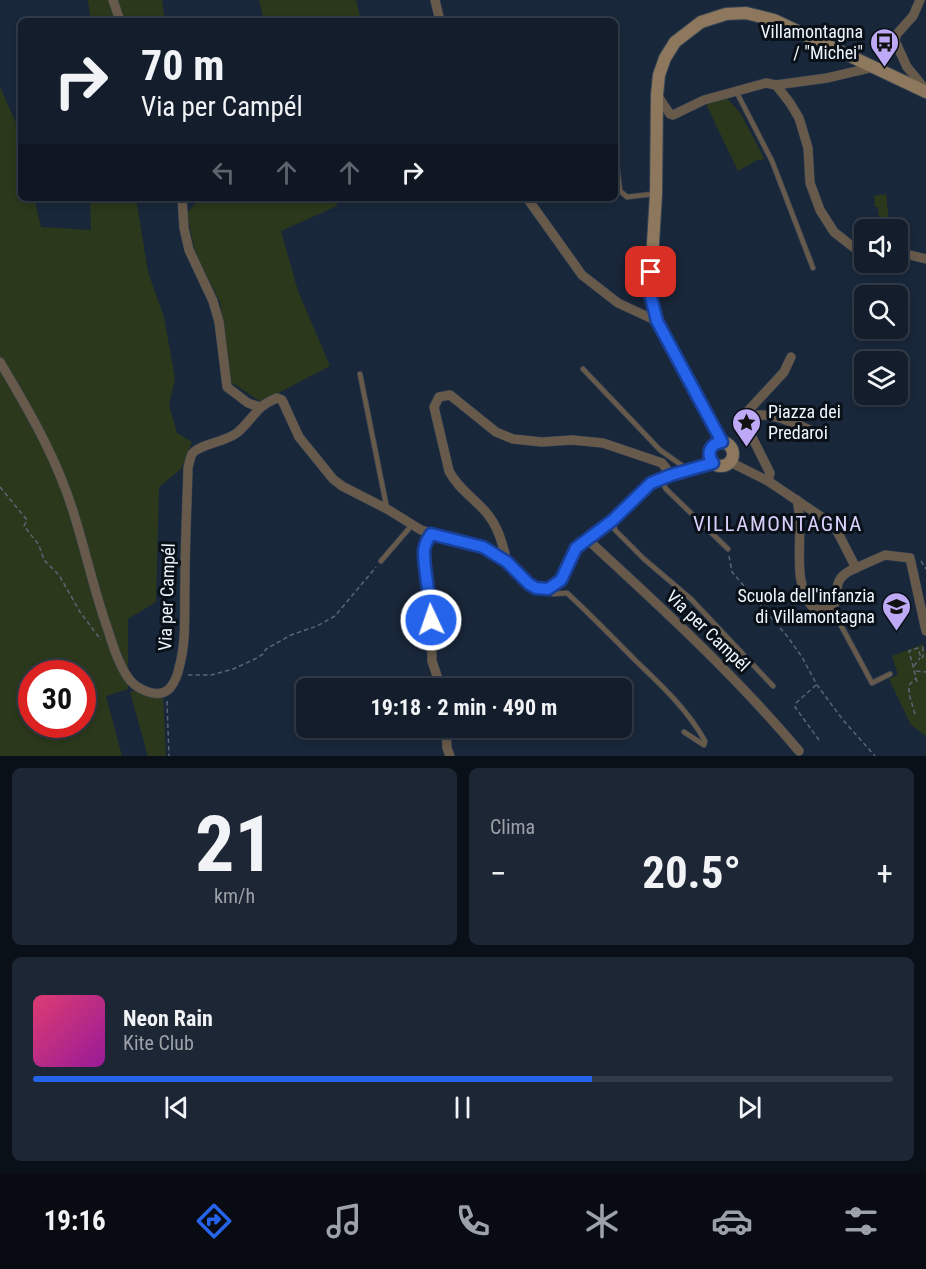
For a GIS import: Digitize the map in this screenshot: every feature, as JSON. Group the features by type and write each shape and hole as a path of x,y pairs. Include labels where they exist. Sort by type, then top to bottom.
{"street":[{"path":"113,0 119,18"},
{"path":"435,0 439,18"},
{"path":"920,0 913,16 896,35 895,41 907,67 926,91"},
{"path":"722,442 657,321 650,293 656,194 657,94 659,75 665,58 684,33 701,22 726,14 746,14 774,20 926,91"},
{"path":"657,94 673,115 704,100 766,83 776,85 874,68"},
{"path":"776,85 799,118 808,148 810,183 820,210 834,232 854,248"},
{"path":"182,201 184,228 189,250 213,301 219,322 227,387 248,403 260,407 264,402 277,398 282,400 295,431 333,479 350,491 431,534 483,547 507,562 536,588 548,589 561,580 576,548 613,520 642,491 671,475 713,463"},
{"path":"529,201 582,275 618,303 657,321"},
{"path":"908,255 926,259"},
{"path":"768,481 770,472 745,423 745,418 747,412 784,372 791,357"},
{"path":"0,362 37,427 66,489 100,608 122,667 128,678 140,688 154,693 166,691"},
{"path":"507,562 498,529 486,512 454,480 449,471 434,406 439,397 450,395 496,432 513,440 542,442 572,440 603,443 662,463 671,475"},
{"name":"Via per Campél","path":"166,691 177,674 182,654 185,622 188,468 191,457 196,450 228,439 238,432 260,407"},
{"path":"745,418 759,415 777,417 822,435"},
{"path":"717,442 730,446 733,450 733,458 730,462 725,466 713,463 709,454 710,449 717,442"},
{"path":"730,462 768,481 818,514 836,529 856,568"},
{"path":"797,500 800,513 800,573 805,592 815,610 836,602 840,577 845,573 885,555 910,558 926,631"},
{"path":"431,534 425,543 424,552 431,598 432,662 438,678"},
{"name":"Via per Campél","path":"588,540 758,704 799,750"},
{"path":"446,738 450,756"}],"lane":[{"path":"736,91 772,161 813,268"},
{"path":"618,174 620,191 627,197 656,194"},
{"path":"583,369 660,450 689,470"},
{"path":"360,374 387,509"},
{"path":"661,480 666,489 728,549"},
{"name":"Via per Campél","path":"613,520 615,530 644,559 691,599 773,686"},
{"path":"381,561 412,525"},
{"path":"548,589 553,594 567,593 660,684 685,710 705,741 704,745 684,732"},
{"path":"830,605 872,683 890,674"}],"path":[{"path":"0,487 27,520 24,526 39,545 44,560 59,575 80,612 102,640"},
{"path":"728,549 732,572 787,636 843,720 875,756"},
{"path":"177,674 211,675 233,669 255,659 266,649 291,635 317,626 335,616 381,561"},
{"path":"914,667 923,657 923,648 926,647"},
{"path":"917,682 909,651 918,648 923,657"},
{"path":"915,671 926,672"},
{"path":"915,714 909,694 909,685 916,678"},
{"path":"817,684 795,707 819,740"},
{"path":"166,691 169,756"}],"green space":[{"path":"88,0 162,0 165,18 91,18"},
{"path":"259,0 356,0 360,18 263,18"},
{"path":"0,87 18,127 18,201 35,201 41,227 91,230 90,201 136,201 148,272 164,317 175,379 169,405 177,433 192,442 181,469 159,487 156,602 128,619 128,689 106,696 122,756 0,756"},
{"path":"726,97 741,114 764,158 738,171 706,104"},
{"path":"886,194 889,219 879,219 874,196"},
{"path":"197,201 336,201 337,206 281,231 298,291 330,366 261,402 231,382 220,302 195,252 187,213"},
{"path":"923,644 926,654 926,736 911,725 889,679 898,675 892,656"},
{"path":"135,690 148,696 163,696 166,756 148,756 130,692"}],"place":[{"name":"Villamontagna / \"Michei\"","path":"884,68"},
{"name":"Piazza dei Predaroi","path":"747,448"},
{"name":"Scuola dell'infanzia di Villamontagna","path":"896,632"}],"district":[{"name":"VILLAMONTAGNA","path":"778,524"}],"route":[{"path":"431,620 431,598 424,552 425,543 431,534 483,547 507,562 529,584 541,590 548,589 561,580 576,548 613,520 651,483 713,463 710,459 710,449 717,442 722,442 657,321 650,293 651,272"}]}
